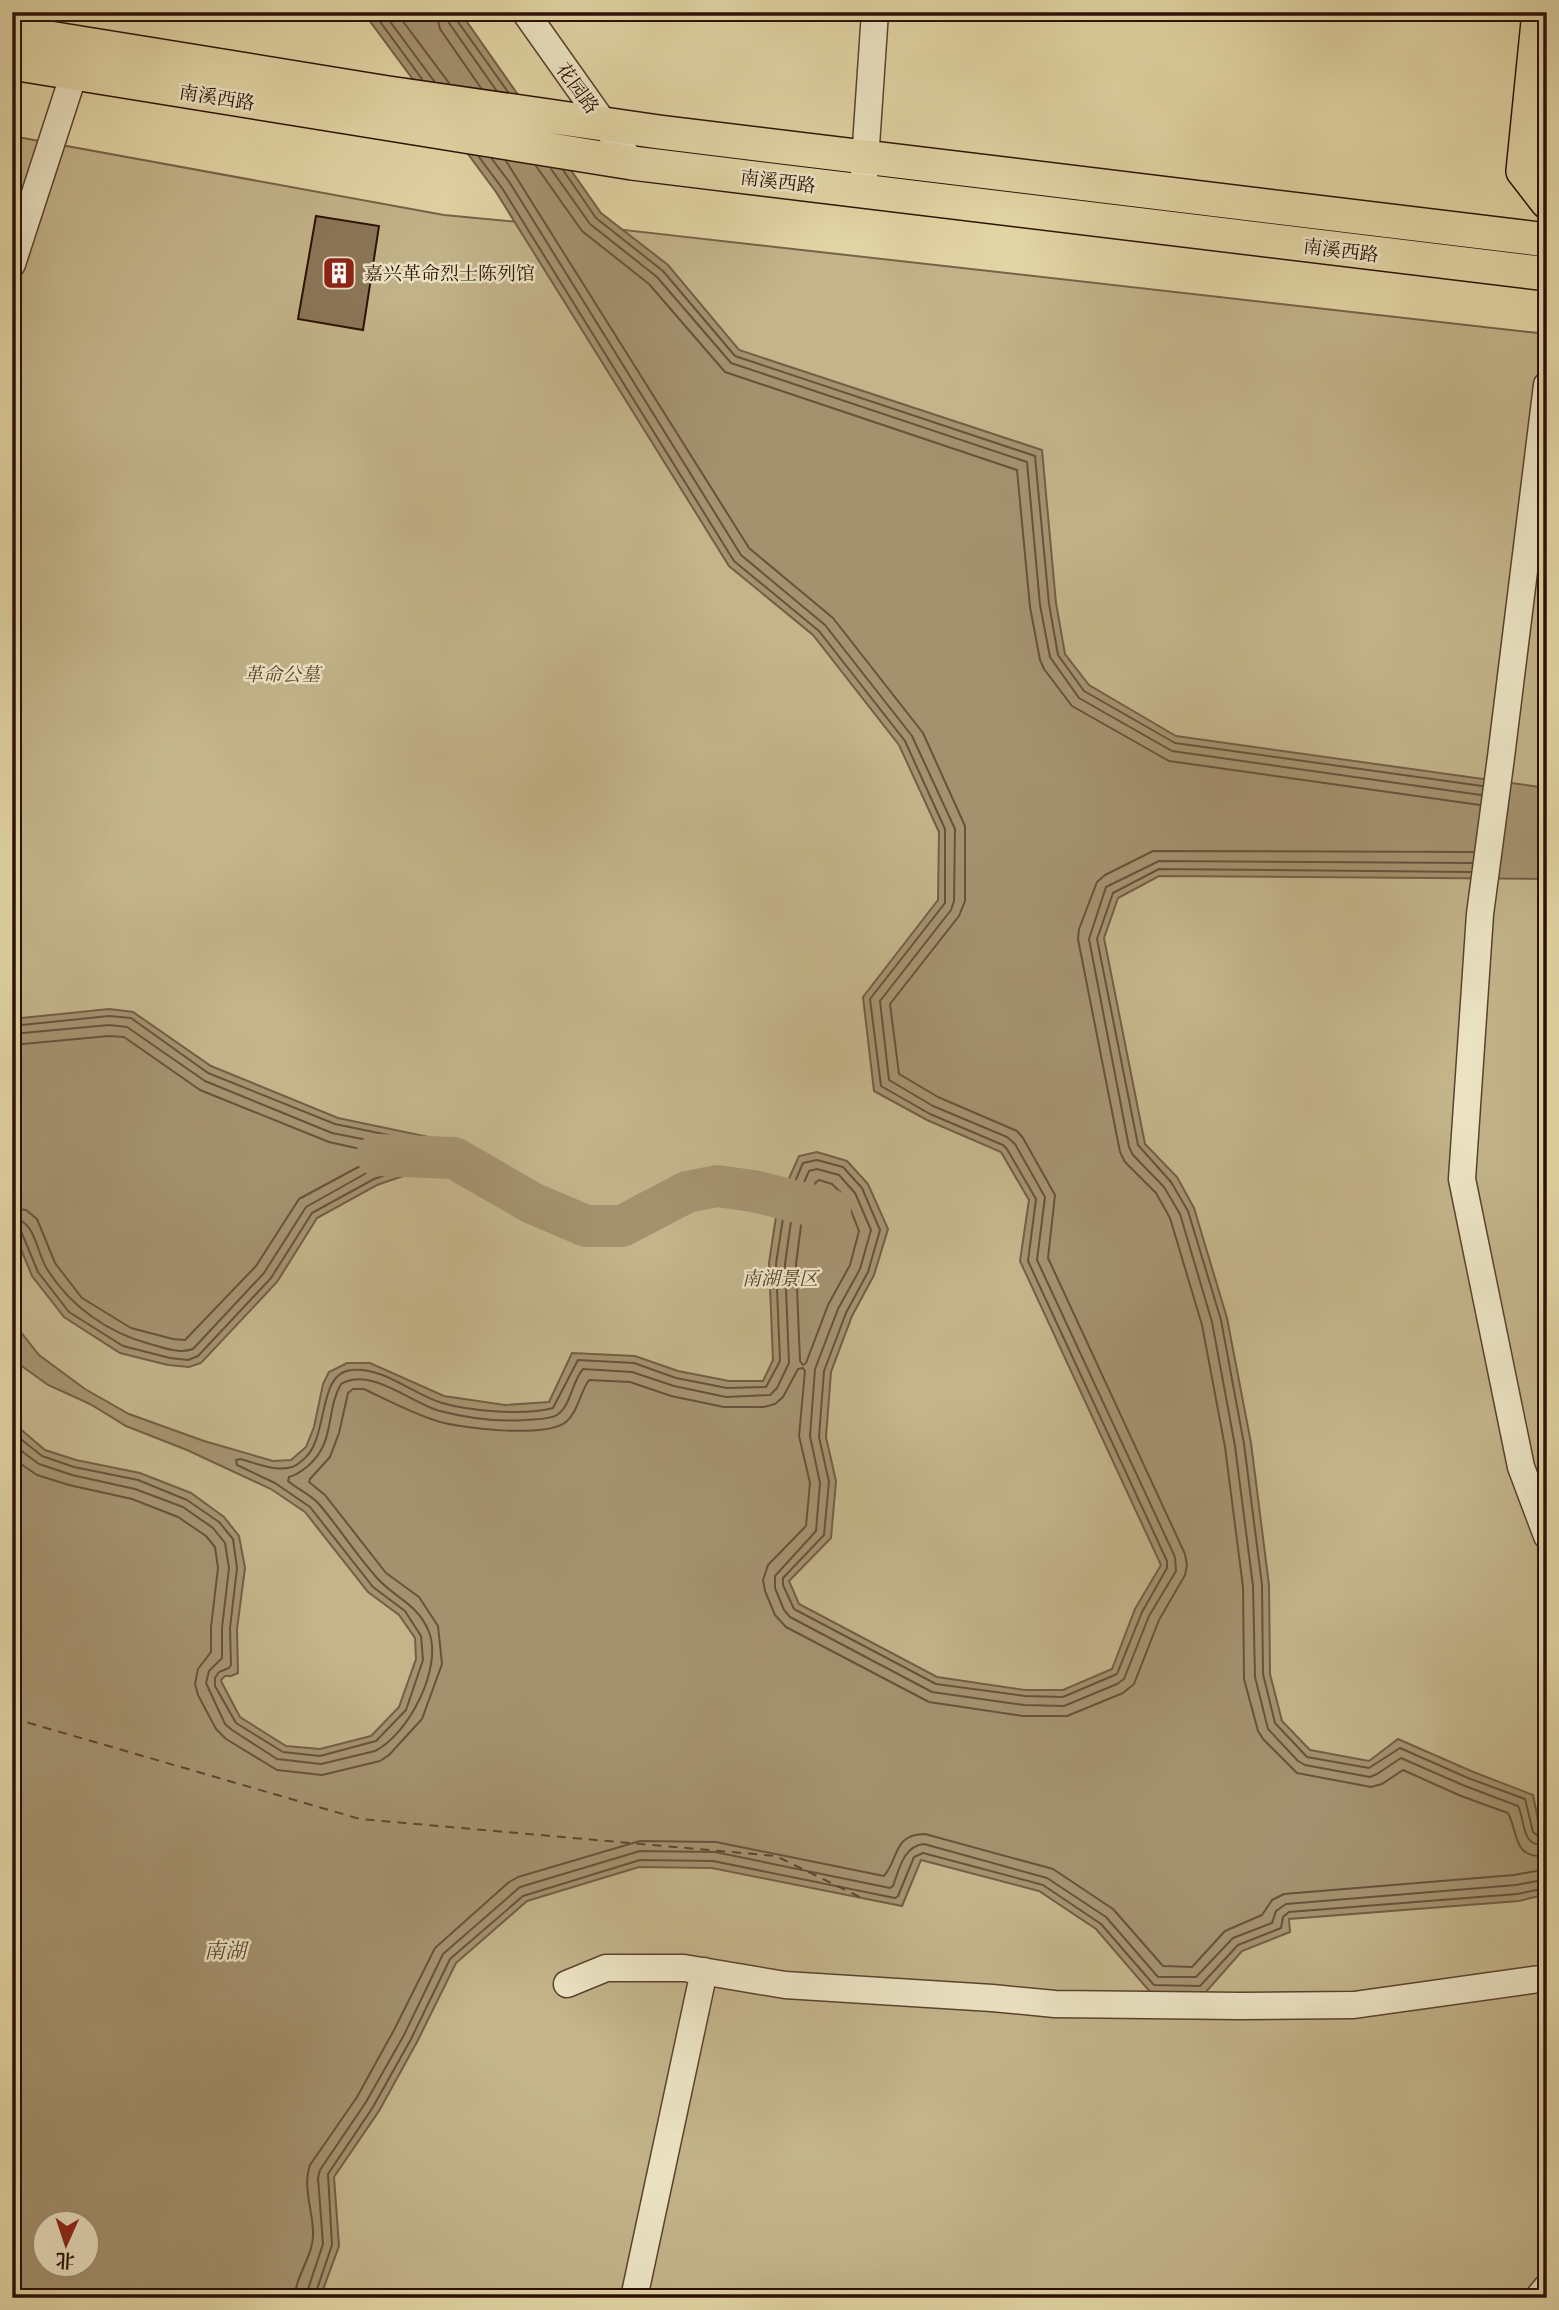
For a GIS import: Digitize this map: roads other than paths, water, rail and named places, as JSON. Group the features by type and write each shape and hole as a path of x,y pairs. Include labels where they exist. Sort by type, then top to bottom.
{"main road":[{"path":"1539,12 1523,171 1547,202"},
{"name":"南溪西路","path":"12,32 79,58 414,129 619,161 1547,274"},
{"name":"南溪西路","path":"12,63 79,58 388,93 865,157 1547,240"}],"street":[{"name":"花园路","path":"524,12 604,123 619,161"},
{"path":"863,191 875,12"},
{"path":"12,264 21,208 79,58"},
{"path":"1547,384 1502,757 1480,914 1462,1179 1521,1467 1547,1536"},
{"path":"567,1984 606,1968 684,1968 785,1985 1055,2004 1240,2006 1354,2005 1547,1978"},
{"path":"635,2298 704,1971"},
{"path":"1538,2298 1547,2287"}],"water":[{"name":"南湖","path":"361,12 460,12 601,213 668,265 739,350 1042,450 1056,603 1065,654 1089,685 1176,736 1547,788 1547,879 1159,876 1118,898 1104,938 1145,1144 1177,1177 1194,1208 1227,1318 1251,1443 1269,1585 1270,1674 1282,1721 1310,1750 1369,1761 1398,1739 1533,1795 1540,1830 1547,1829 1547,1894 1519,1901 1289,1919 1290,1932 1242,1951 1205,1993 1151,1993 1096,1929 1039,1891 921,1860 902,1906 712,1868 639,1867 527,1901 456,1963 379,2111 334,2177 339,2246 320,2298 12,2298 12,1422 45,1450 76,1460 140,1473 191,1493 224,1517 239,1536 245,1568 237,1629 238,1673 225,1676 221,1680 240,1717 286,1746 320,1749 371,1736 399,1707 416,1659 415,1638 399,1615 368,1592 305,1512 271,1489 187,1450 126,1426 90,1404 48,1385 12,1359 12,1321 39,1355 85,1389 129,1414 204,1441 273,1461 291,1460 306,1447 314,1427 323,1384 329,1372 347,1363 370,1363 444,1396 505,1405 549,1402 572,1353 635,1356 678,1371 729,1381 763,1381 773,1360 769,1263 778,1203 799,1156 817,1152 847,1161 868,1184 888,1229 874,1275 852,1316 831,1372 826,1437 836,1481 831,1538 789,1581 799,1604 937,1677 1025,1690 1063,1690 1112,1669 1135,1609 1161,1565 1020,1261 1029,1200 1001,1152 927,1120 874,1091 863,997 938,900 939,832 899,745 813,635 729,566 496,192"},
{"path":"109,1009 133,1012 211,1066 338,1118 429,1137 435,1165 377,1185 317,1218 277,1282 201,1363 189,1367 168,1365 120,1353 64,1317 32,1276 12,1227 12,1019"}],"waterway":[{"path":"377,1155 454,1158 532,1203 586,1226 622,1226 687,1192 717,1186 753,1191 830,1210 829,1217"}],"place":[{"name":"嘉兴革命烈士陈列馆","path":"339,273"}],"park label":[{"name":"革命公墓","path":"282,674"},
{"name":"南湖景区","path":"780,1278"}]}
